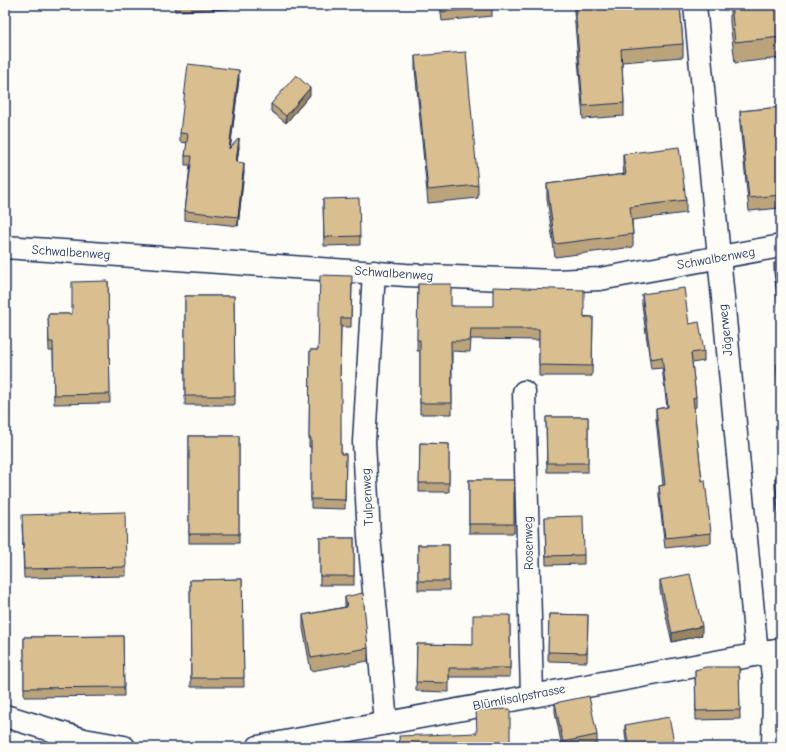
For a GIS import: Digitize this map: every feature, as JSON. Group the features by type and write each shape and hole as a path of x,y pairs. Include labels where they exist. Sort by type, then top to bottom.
{"street":[{"name":"Jägerweg","path":"695,5 718,257 774,684 773,747"},
{"name":"Schwalbenweg","path":"5,247 374,272 489,279 554,281 600,279 781,246"},
{"name":"Tulpenweg","path":"374,272 364,442 369,536 386,723"},
{"name":"Rosenweg","path":"524,392 532,695"},
{"name":"Blümlisalpstrasse","path":"258,747 770,652"},
{"path":"5,716 84,740 124,747"}],"building":[{"path":"441,5 492,5 492,7 442,12"},
{"path":"575,5 680,5 683,44 621,49 624,103 583,106"},
{"path":"731,5 781,5 781,37 735,42"},
{"path":"466,52 478,185 428,190 415,56"},
{"path":"188,64 239,70 229,149 239,138 236,162 244,163 238,217 185,211 192,156 185,156 188,134 180,133"},
{"path":"296,75 310,88 286,116 271,104"},
{"path":"781,107 781,195 749,198 740,111"},
{"path":"679,147 686,200 630,207 633,234 555,244 547,184 626,174 623,154"},
{"path":"359,198 360,236 324,237 323,199"},
{"path":"774,263 781,263 780,308"},
{"path":"320,275 352,276 351,318 341,318 341,454 346,454 345,500 311,499 311,438 309,438 310,350 318,350"},
{"path":"108,281 110,394 54,395 53,342 49,342 48,314 72,314 72,282"},
{"path":"418,284 451,284 451,306 493,306 493,287 584,290 584,317 593,317 592,366 539,365 539,329 471,329 470,341 451,341 452,403 420,403 420,340 417,340"},
{"path":"684,288 689,324 699,322 704,351 691,353 696,397 693,398 702,481 705,480 711,533 665,538 659,486 665,485 656,409 668,407 662,357 651,359 642,294"},
{"path":"185,296 234,296 235,396 185,396"},
{"path":"777,364 781,364 781,406 780,406"},
{"path":"546,417 588,417 588,463 547,463"},
{"path":"189,436 239,436 239,534 189,534"},
{"path":"420,443 449,444 449,483 419,483"},
{"path":"781,477 781,510 778,510 775,478"},
{"path":"469,480 514,480 514,524 469,524"},
{"path":"125,512 126,567 24,569 22,515"},
{"path":"583,516 584,555 546,556 545,517"},
{"path":"320,538 354,538 354,576 320,576"},
{"path":"418,545 449,545 449,581 418,581"},
{"path":"690,574 702,626 672,633 660,580"},
{"path":"242,579 244,678 191,678 190,580"},
{"path":"363,593 368,648 311,658 303,615 347,607 345,597"},
{"path":"549,614 588,615 587,653 548,652"},
{"path":"473,615 510,615 510,668 449,668 449,683 416,682 417,644 473,645"},
{"path":"123,636 124,687 24,688 24,637"},
{"path":"706,667 739,667 740,710 696,711 695,670"},
{"path":"589,696 597,735 563,742 555,703"},
{"path":"510,709 510,747 400,747 399,736 477,733 476,710"},
{"path":"669,717 675,747 629,747 625,725"},
{"path":"344,743 345,747 307,747 306,745"}]}
